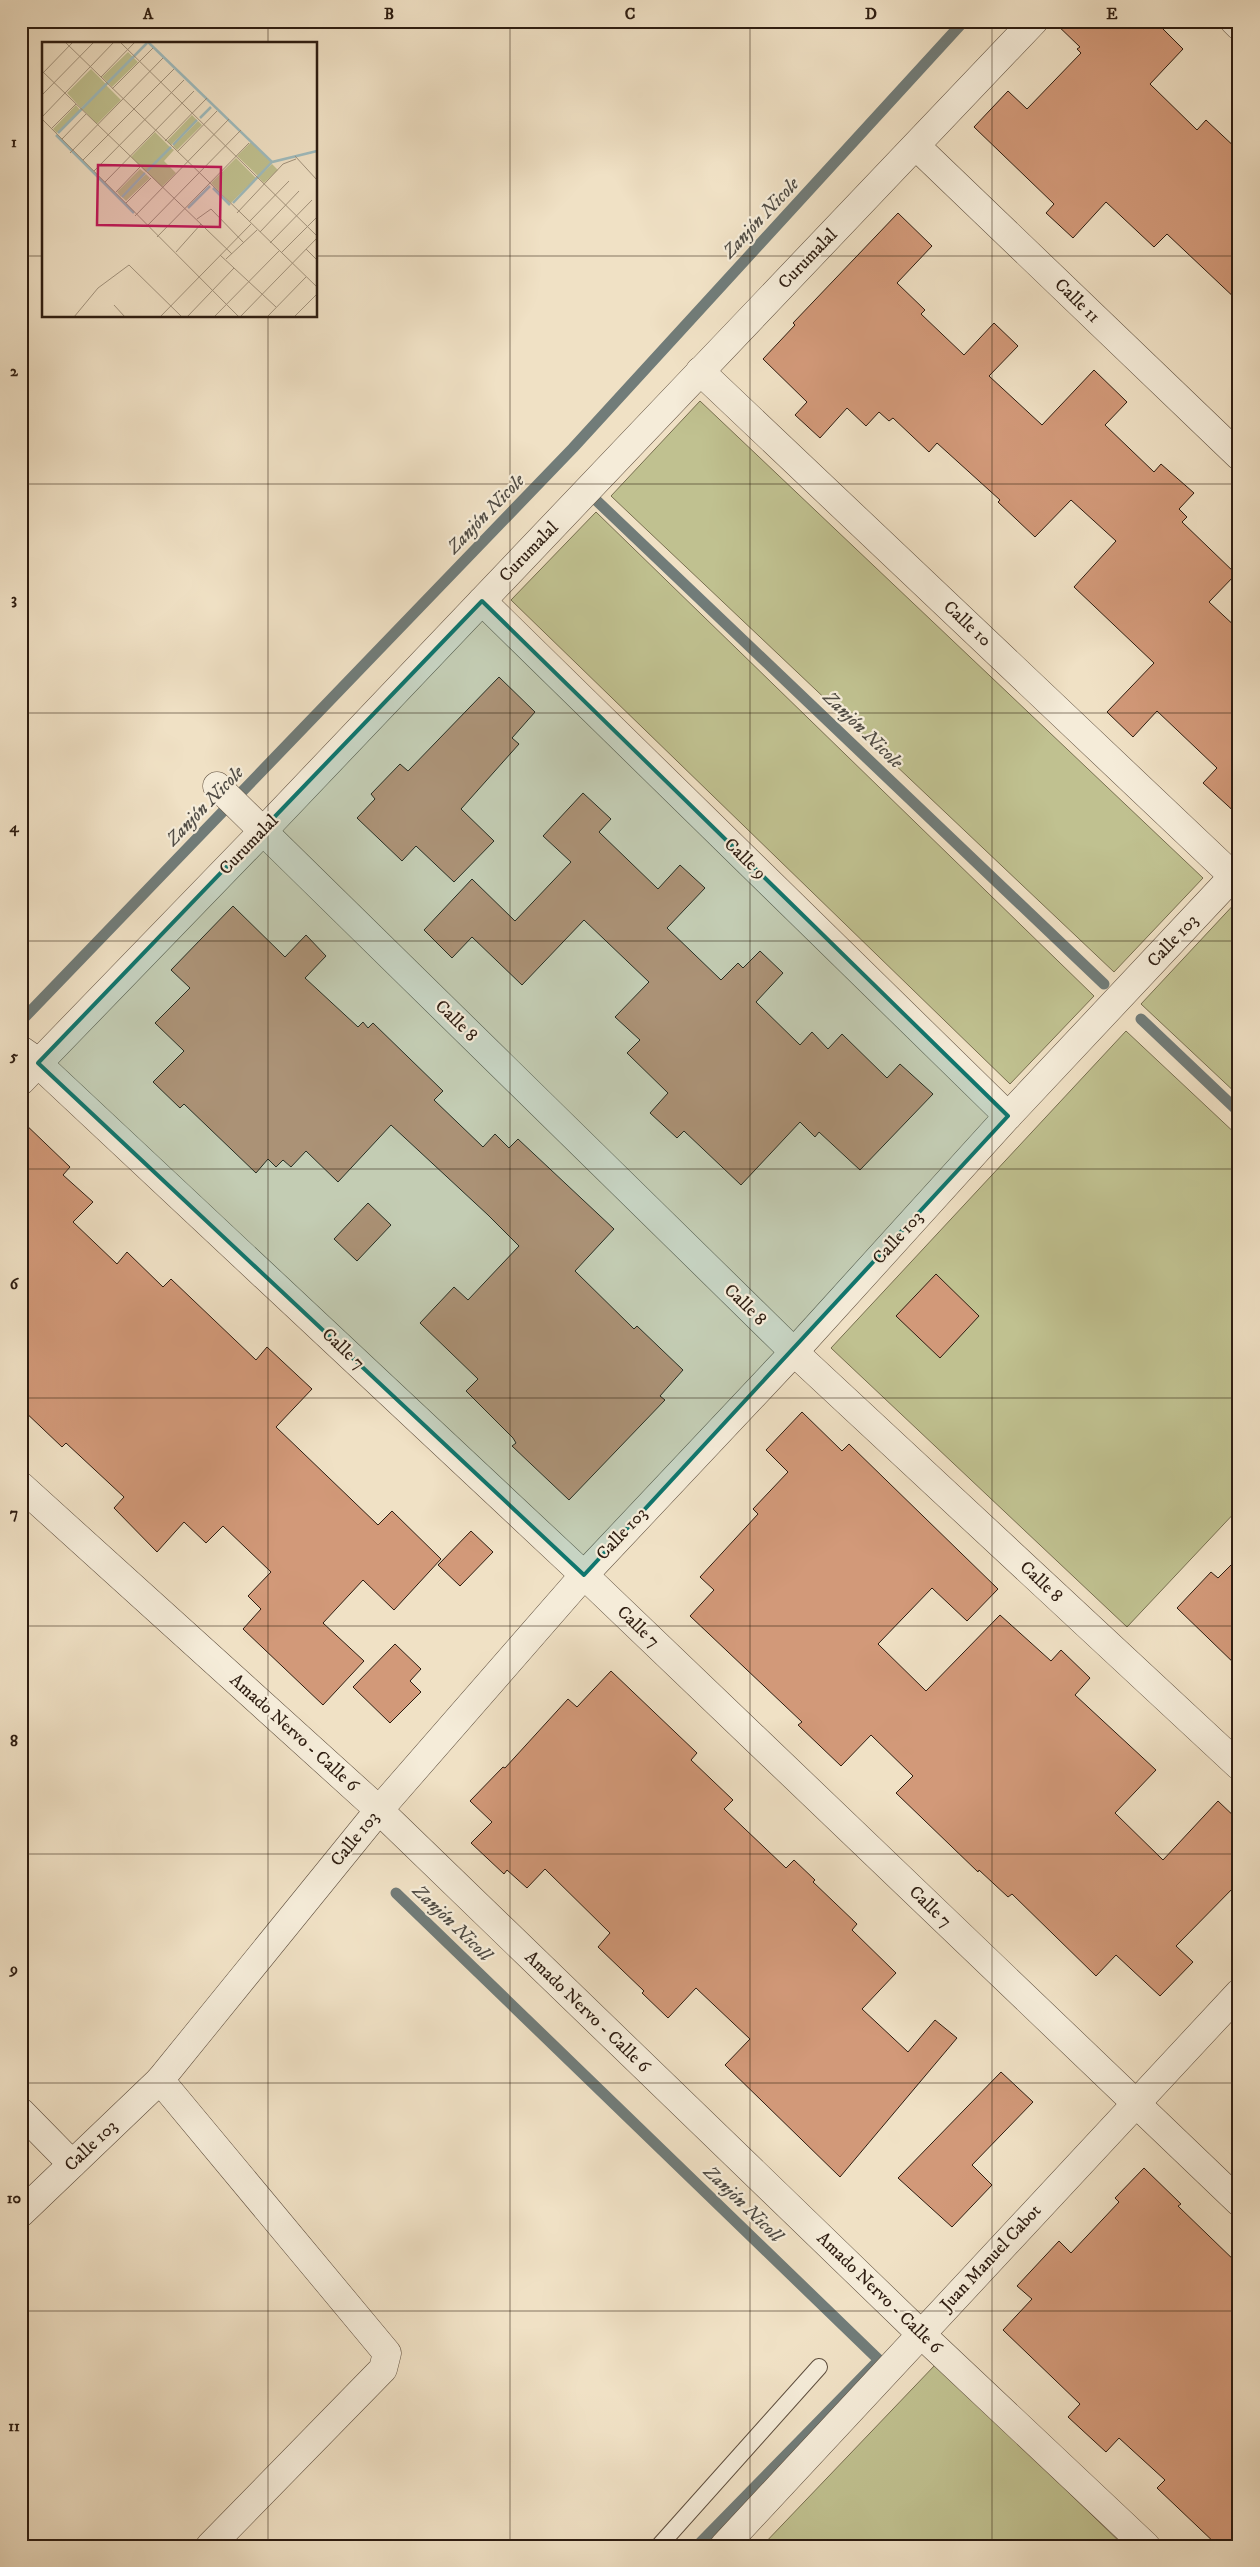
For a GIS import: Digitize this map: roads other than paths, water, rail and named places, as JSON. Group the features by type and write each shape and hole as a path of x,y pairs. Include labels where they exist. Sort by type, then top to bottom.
{"street":[{"name":"Curumalal","path":"28,1063 263,832 1034,21"},
{"path":"1234,21 1239,26"},
{"name":"Calle 11","path":"916,146 1239,456"},
{"name":"Calle 10","path":"700,372 1236,873"},
{"name":"Calle 9","path":"482,601 1008,1116"},
{"name":"Calle 8","path":"217,786 794,1352 1239,1766"},
{"name":"Calle 103","path":"21,2213 160,2080 379,1810 584,1575 794,1352 1008,1116 1236,873"},
{"name":"Calle 7","path":"28,1063 584,1575 1239,2202"},
{"name":"Amado Nervo - Calle 6","path":"21,1486 379,1810 922,2336 1146,2546"},
{"name":"Juan Manuel Cabot","path":"724,2546 922,2336 953,2298 1239,1993"},
{"path":"160,2080 386,2353 383,2368 210,2546"},
{"path":"21,2112 72,2164"}],"lane":[{"path":"659,2546 819,2367"}],"waterway":[{"name":"Zanjón Nicole","path":"21,1021 573,448 964,21"},
{"name":"Zanjón Nicole","path":"597,501 1104,984"},
{"name":"Zanjón Nicole","path":"1141,1019 1239,1112"},
{"name":"Zanjón Nicoll","path":"396,1893 879,2360 697,2546"}]}
